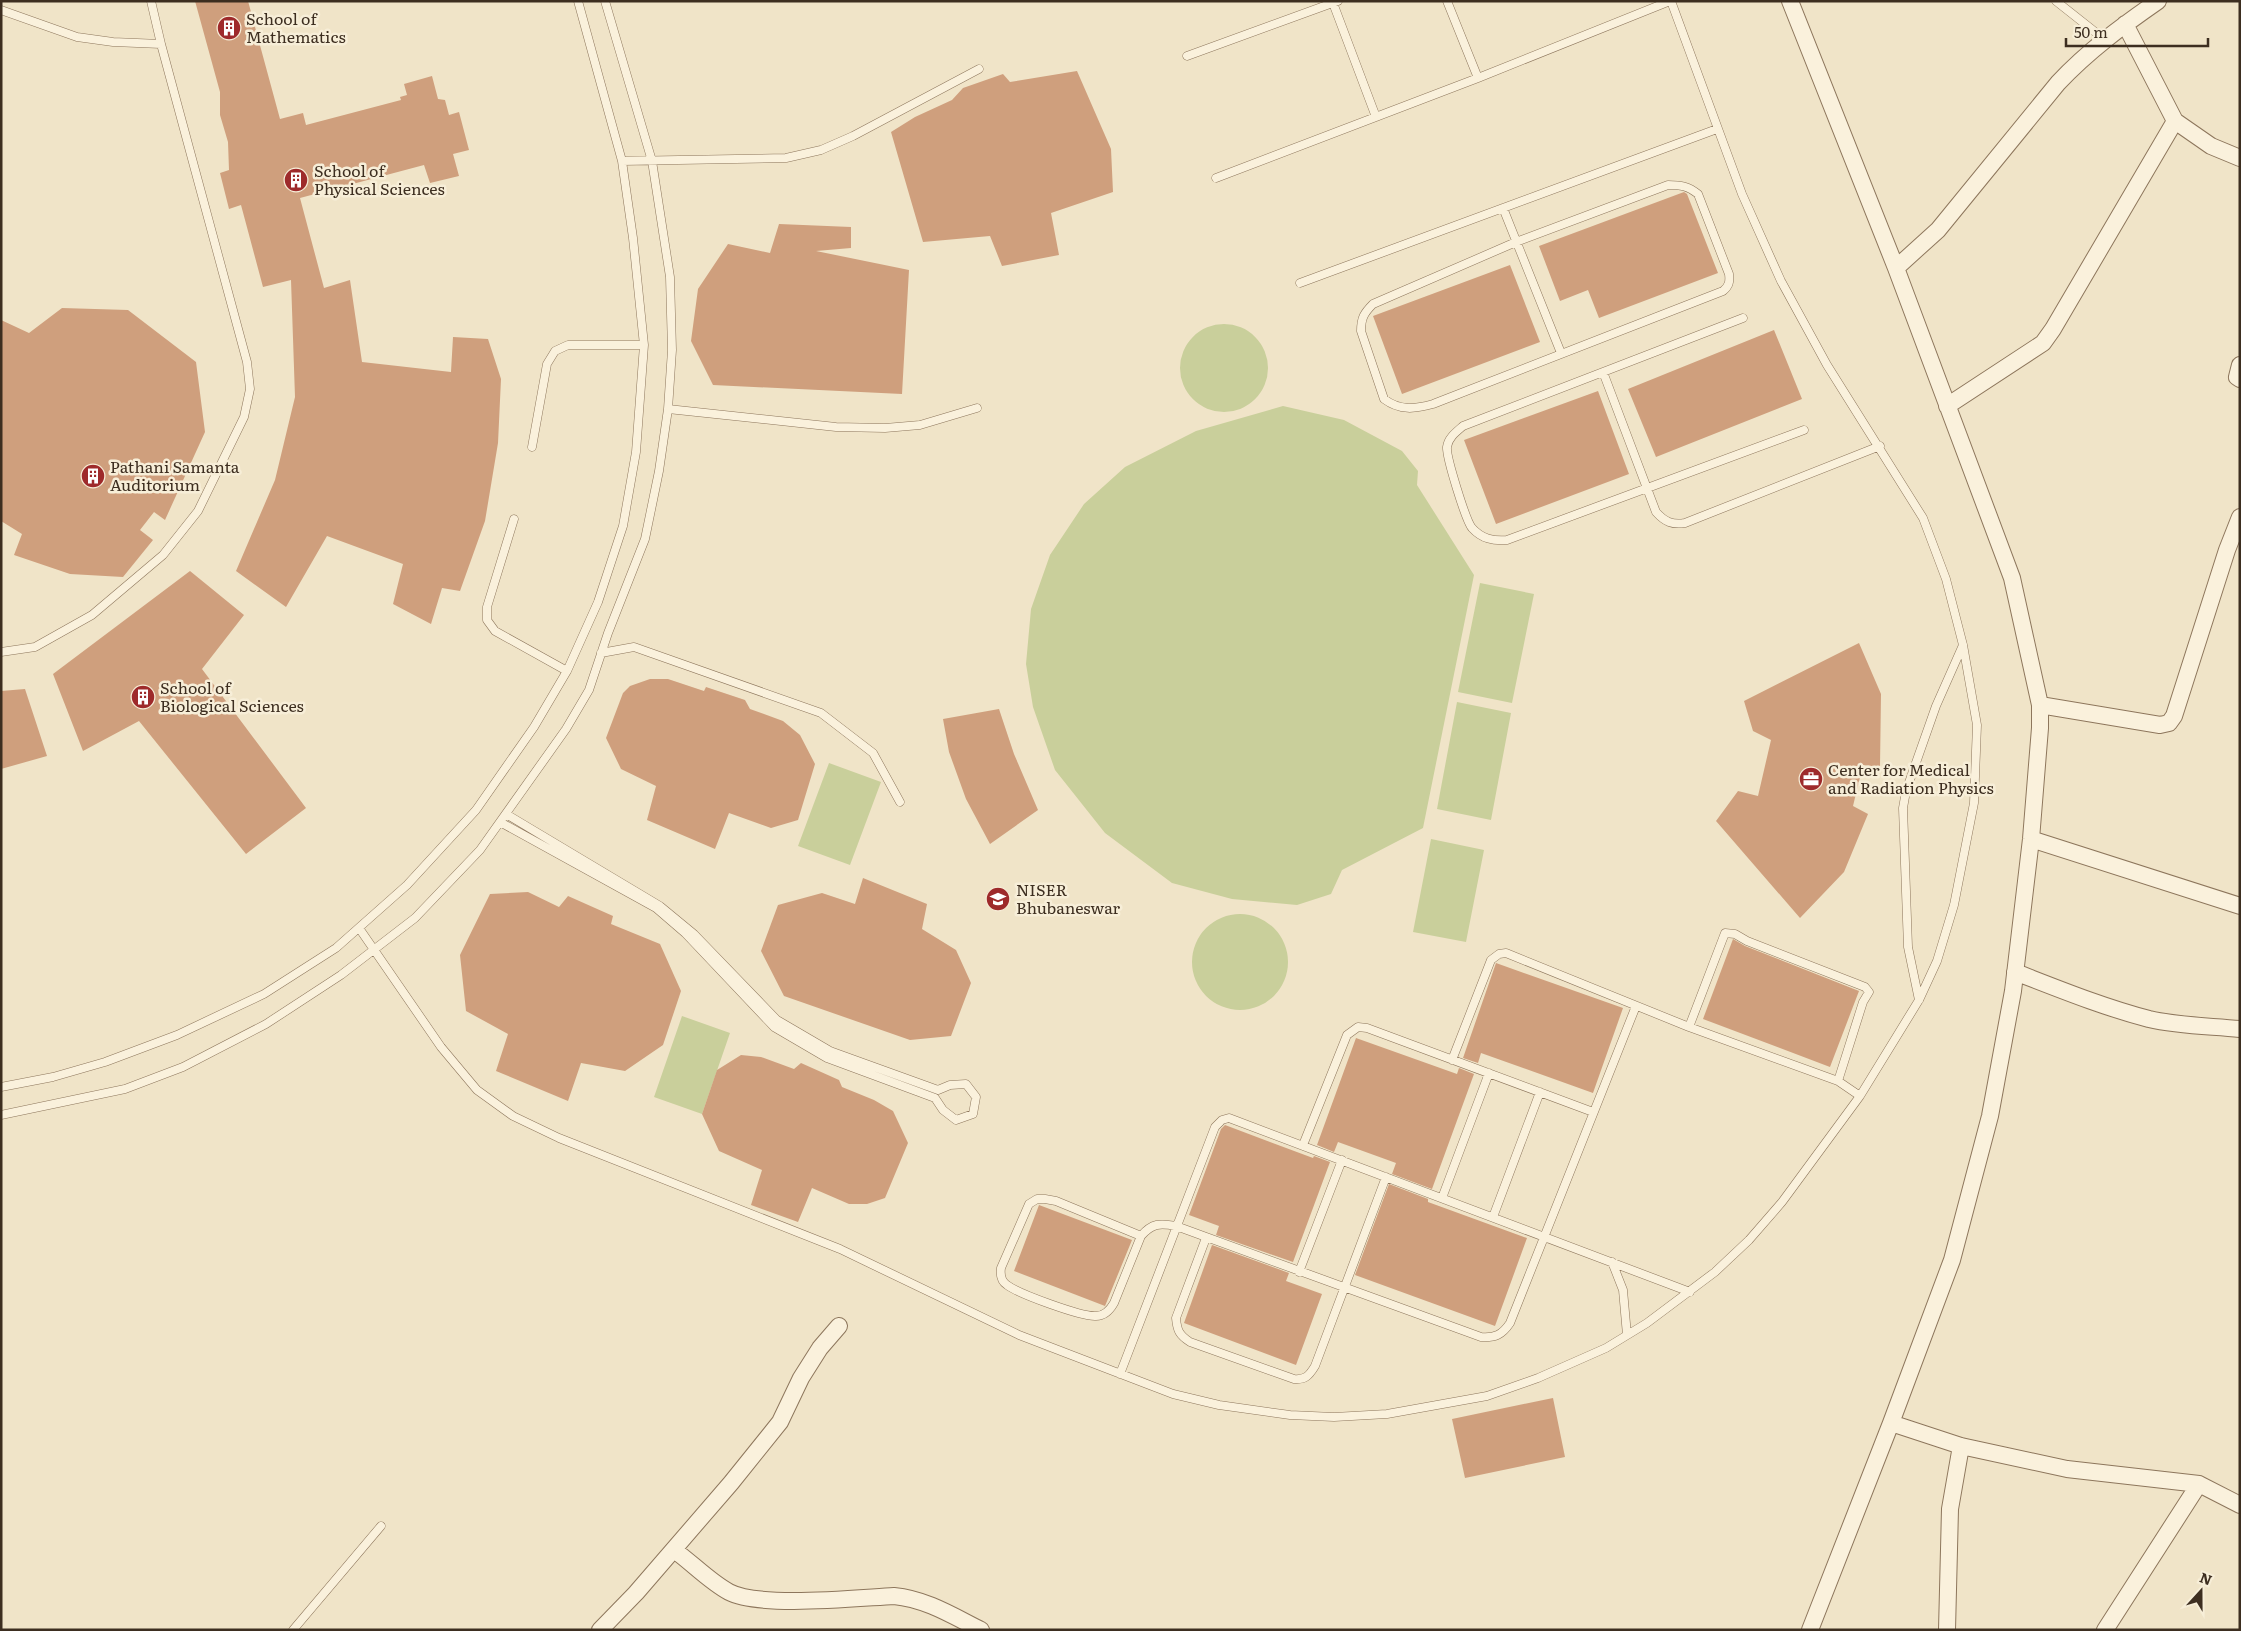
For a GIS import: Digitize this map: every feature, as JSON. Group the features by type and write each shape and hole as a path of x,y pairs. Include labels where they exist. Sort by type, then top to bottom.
{"street":[{"path":"1790,1 1896,268 2012,578 2040,705 2040,728 2031,839 2015,972 1990,1116 1952,1260 1891,1424 1810,1630"},
{"path":"1896,268 1938,230 2058,83 2104,39 2158,1"},
{"path":"2125,24 2174,121 2211,146 2240,158"},
{"path":"1947,406 2043,343 2174,121"},
{"path":"2240,365 2237,378 2240,380"},
{"path":"2040,705 2160,725 2169,723 2174,716 2227,550 2240,517"},
{"path":"2031,839 2240,906"},
{"path":"2015,972 2097,1004 2150,1019 2191,1026 2240,1029"},
{"path":"600,1630 674,1550 732,1483 780,1422 820,1348 839,1326"},
{"path":"1891,1424 1961,1446 2067,1468 2199,1484 2240,1505"},
{"path":"1946,1630 1950,1509 1961,1446"},
{"path":"2105,1630 2199,1484"},
{"path":"674,1550 729,1592 745,1597 768,1600 894,1596 910,1598 929,1604 981,1630"}],"lane":[{"path":"1,652 35,647 92,615 163,555 198,510 244,417 250,389 248,362 161,44 151,1"},
{"path":"1,1088 53,1077 105,1062 177,1035 264,994 336,948 407,885 476,810 534,727 567,671 598,602 623,526 636,452 644,345 633,238 622,161 578,1"},
{"path":"1,1114 125,1089 182,1067 266,1024 340,975 415,918 480,850 566,729 589,690 601,653 645,539 668,409 672,350 670,277 652,162 605,1"},
{"path":"1446,1 1478,78"},
{"path":"359,928 441,1048 477,1090 513,1116 559,1138 840,1249 1019,1336 1173,1394 1219,1405 1290,1415 1334,1417 1386,1414 1488,1396 1547,1374 1606,1348 1690,1292 1715,1272 1749,1240 1782,1202 1860,1096 1919,1000 1937,961 1954,905 1974,803 1976,725 1963,645 1946,579 1923,518 1828,365 1781,281 1742,194 1671,1 1376,118 1216,178"},
{"path":"2056,1 2104,39"},
{"path":"1187,56 1335,2 1376,118"},
{"path":"1,10 77,37 113,42 161,44"},
{"path":"622,161 652,162 786,158 821,150 853,136 979,69"},
{"path":"1300,282 1717,129"},
{"path":"1668,185 1681,185 1691,188 1698,194 1729,274 1728,287 1722,291 1433,404 1416,409 1404,408 1384,399 1361,331 1361,320 1365,312 1374,304 1516,242 1668,185"},
{"path":"1503,208 1561,353"},
{"path":"1743,318 1463,426 1452,435 1447,446 1448,459 1470,526 1479,534 1492,541 1507,540 1804,430"},
{"path":"532,447 547,364 555,351 568,345 644,345"},
{"path":"1603,372 1656,512 1664,520 1674,524 1685,523 1880,446"},
{"path":"668,409 836,427 885,428 920,425 977,408"},
{"path":"514,519 487,607 487,620 495,631 567,671"},
{"path":"1919,1000 1908,947 1903,808 1906,791 1936,706 1963,645"},
{"path":"601,653 634,647 821,713 872,753 900,802"},
{"path":"500,822 656,908 685,933 774,1027 827,1058 935,1098 943,1110 956,1120 973,1114 976,1097 966,1084 950,1085 938,1090 830,1051 777,1020 694,934 660,906 506,814"},
{"path":"1689,1027 1725,933 1735,934 1747,941 1865,987 1869,992 1863,1002 1838,1082"},
{"path":"1452,1060 1491,960 1499,954 1506,953 1689,1027 1838,1082 1860,1096"},
{"path":"1141,1236 1056,1201 1037,1200 1029,1204 1001,1268 1000,1276 1005,1284 1017,1291 1085,1315 1098,1317 1108,1312 1114,1303 1141,1236 1154,1225 1161,1224 1176,1226 1344,1289 1480,1337 1493,1338 1504,1332 1510,1323 1546,1237 1636,1006"},
{"path":"1303,1145 1347,1035 1358,1027 1367,1028 1594,1112"},
{"path":"1442,1198 1489,1073"},
{"path":"1493,1217 1540,1092"},
{"path":"1120,1374 1215,1127 1222,1120 1229,1118 1690,1292"},
{"path":"1299,1272 1342,1160"},
{"path":"1206,1238 1176,1318 1177,1330 1181,1336 1190,1342 1294,1379 1303,1379 1309,1375 1315,1366 1386,1177"},
{"path":"1612,1262 1623,1290 1627,1335"},
{"path":"292,1630 381,1526"}],"green space":[{"path":"1224,324 1241,328 1255,337 1264,351 1268,368 1264,385 1255,399 1241,408 1224,412 1207,408 1193,399 1184,385 1180,368 1184,351 1193,337 1207,328"},
{"path":"1283,406 1344,420 1402,451 1418,471 1417,485 1474,575 1423,828 1342,870 1331,894 1297,905 1232,899 1172,883 1105,833 1055,770 1033,707 1026,664 1031,609 1050,555 1084,504 1125,467 1196,431"},
{"path":"1480,583 1534,594 1512,703 1458,692"},
{"path":"1457,702 1511,713 1491,820 1437,809"},
{"path":"829,763 881,782 850,865 798,846"},
{"path":"1431,839 1484,850 1466,942 1413,932"},
{"path":"1240,914 1258,918 1274,928 1284,944 1288,962 1284,980 1274,996 1258,1006 1240,1010 1222,1006 1206,996 1196,980 1192,962 1196,944 1206,928 1222,918"},
{"path":"682,1016 730,1033 702,1114 654,1097"}],"building":[{"path":"195,1 248,1 280,119 303,113 306,125 401,100 400,97 407,95 404,84 432,76 438,99 445,100 449,115 459,112 469,150 453,154 459,176 430,183 424,165 300,198 324,288 350,280 362,362 451,372 453,337 488,339 501,379 498,443 485,521 460,591 442,588 431,624 393,604 403,564 327,536 286,607 236,571 275,480 295,397 291,280 263,287 241,205 229,209 220,173 229,170 228,142 220,115 220,92"},
{"path":"1077,71 1111,149 1113,192 1051,213 1059,255 1002,266 990,236 923,242 891,132 915,117 952,100 963,88 1003,74 1010,82"},
{"path":"1684,192 1687,194 1718,273 1599,318 1588,290 1560,301 1539,246"},
{"path":"779,224 851,227 851,248 816,251 909,270 902,394 713,385 691,341 698,289 728,244 770,253"},
{"path":"1510,265 1540,342 1402,394 1373,316"},
{"name":"Pathani Samanta Auditorium","path":"62,308 128,310 196,362 205,432 165,520 154,512 140,530 153,540 123,577 70,574 14,555 22,534 1,521 1,320 29,333"},
{"path":"1774,330 1802,399 1656,457 1628,389"},
{"path":"1598,391 1629,474 1496,524 1464,440"},
{"name":"School of Biological Sciences","path":"190,571 244,615 202,669 306,808 246,854 139,721 83,751 53,674"},
{"name":"Center for Medical and Radiation Physics","path":"1859,643 1881,694 1880,767 1863,765 1853,806 1868,814 1844,872 1800,918 1716,821 1738,791 1758,796 1771,740 1753,731 1744,701"},
{"path":"650,679 668,679 704,691 706,687 745,700 750,709 783,721 800,735 815,764 798,820 771,828 729,813 715,849 647,820 656,786 621,769 606,738 623,693 630,686"},
{"path":"25,689 47,756 1,769 1,691"},
{"path":"999,709 1014,754 1038,810 990,844 966,799 949,752 943,719"},
{"path":"863,878 927,904 922,929 956,950 971,983 951,1036 910,1040 784,996 761,951 778,905 822,893 855,904"},
{"path":"528,892 559,907 568,896 613,916 611,924 660,944 681,991 663,1045 625,1071 581,1063 568,1101 496,1071 508,1034 466,1011 460,955 490,894"},
{"path":"1733,939 1745,946 1859,991 1830,1067 1703,1019"},
{"path":"1496,963 1623,1008 1593,1093 1481,1053 1478,1063 1463,1058"},
{"path":"1356,1038 1457,1074 1459,1068 1474,1074 1432,1189 1392,1174 1396,1163 1338,1142 1334,1152 1317,1145"},
{"path":"741,1055 761,1057 794,1069 801,1063 839,1080 842,1087 874,1100 893,1111 908,1143 885,1198 867,1204 849,1204 812,1188 798,1222 751,1205 762,1170 719,1151 702,1114 717,1070"},
{"path":"1225,1125 1313,1158 1314,1156 1330,1162 1293,1262 1216,1235 1219,1226 1189,1215 1221,1129"},
{"path":"1389,1184 1428,1199 1428,1202 1527,1238 1495,1326 1355,1275"},
{"path":"1039,1205 1132,1240 1105,1306 1014,1271"},
{"path":"1212,1245 1289,1273 1286,1281 1322,1294 1296,1365 1184,1323"},
{"path":"1553,1398 1565,1457 1465,1478 1452,1419"}],"place":[{"name":"School of Mathematics","path":"229,28"},
{"name":"School of Physical Sciences","path":"296,180"},
{"name":"Pathani Samanta Auditorium","path":"93,476"},
{"name":"School of Biological Sciences","path":"143,697"},
{"name":"Center for Medical and Radiation Physics","path":"1811,779"},
{"name":"NISER Bhubaneswar","path":"998,899"}]}
